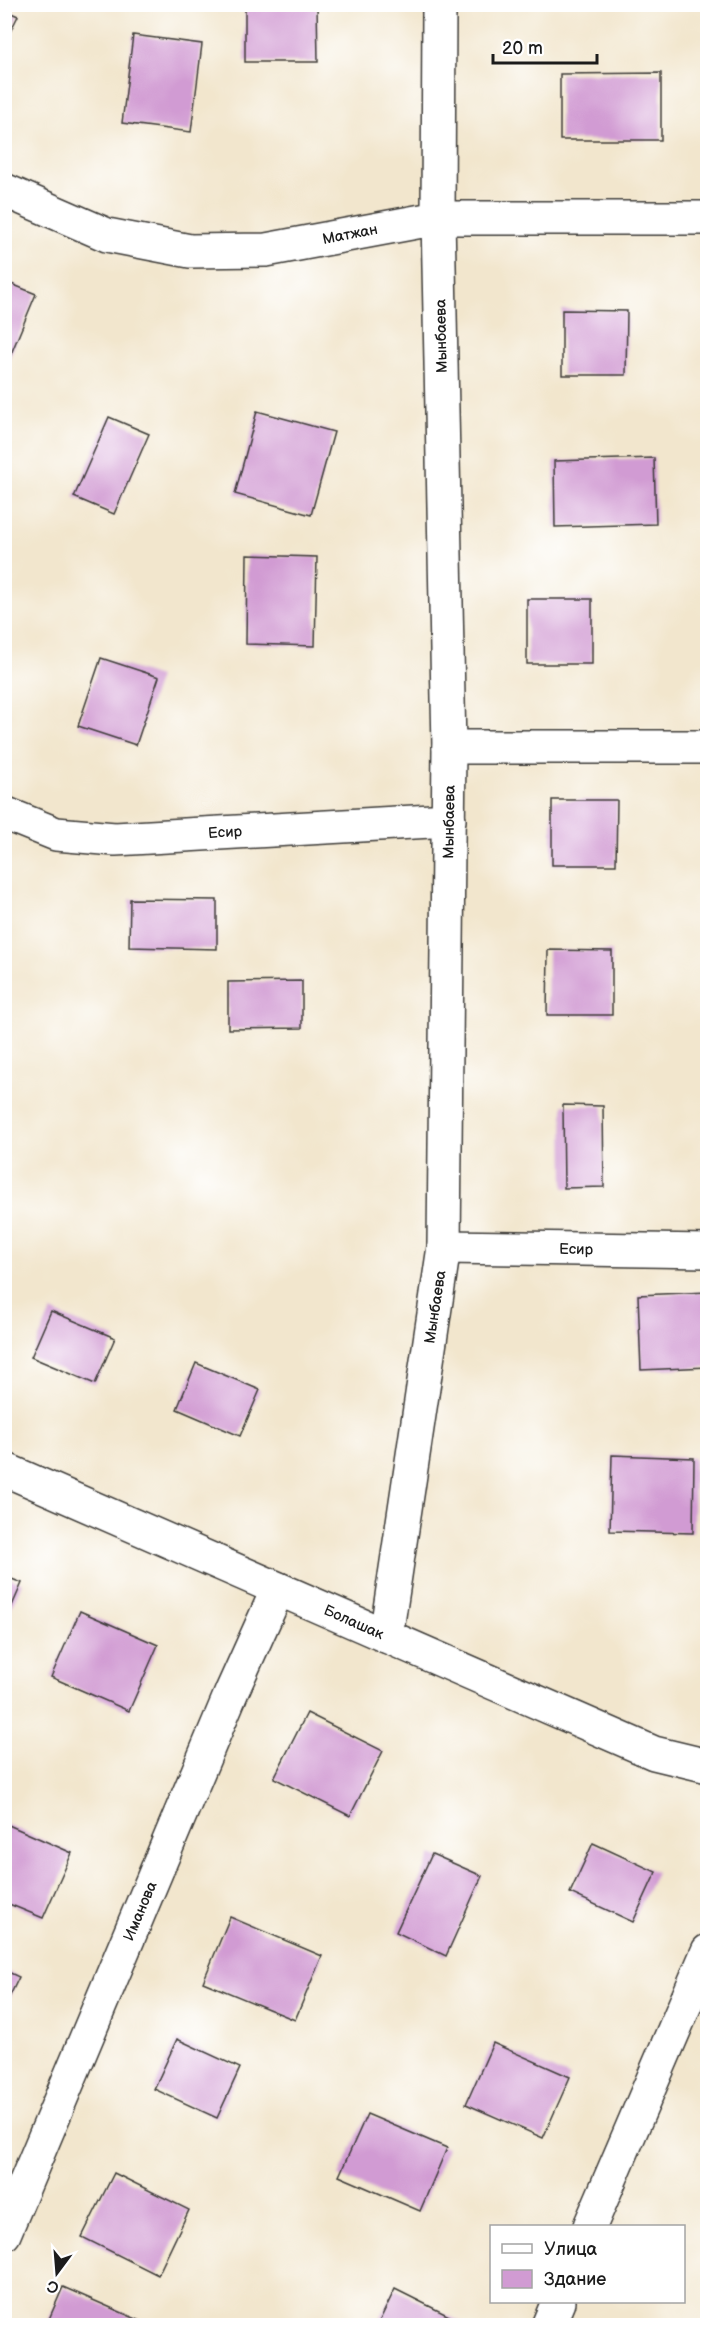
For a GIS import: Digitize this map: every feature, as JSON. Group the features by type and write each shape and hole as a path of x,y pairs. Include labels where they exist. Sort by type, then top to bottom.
{"street":[{"name":"Мынбаева","path":"386,1636 444,1247 449,747 438,218 439,4"},
{"name":"Матжан","path":"4,190 107,235 189,251 266,250 438,218 708,218"},
{"path":"449,747 708,747"},
{"name":"Есир","path":"4,813 56,834 115,839 449,820"},
{"name":"Есир","path":"444,1247 708,1251"},
{"name":"Болашак","path":"4,1468 654,1753 708,1766"},
{"name":"Иманова","path":"4,2234 232,1691 278,1588"},
{"path":"590,2225 708,1951"},
{"path":"548,2325 557,2303"}],"building":[{"path":"245,4 317,4 318,62 245,62"},
{"path":"4,10 18,16 4,44"},
{"path":"133,35 202,44 191,132 122,123"},
{"path":"661,73 661,140 560,140 560,74"},
{"path":"4,281 36,294 8,361 4,360"},
{"path":"562,310 627,311 626,375 562,375"},
{"path":"257,411 334,432 311,515 235,494"},
{"path":"109,417 149,434 114,514 74,497"},
{"path":"654,458 656,524 555,527 554,461"},
{"path":"247,555 317,557 315,646 246,644"},
{"path":"527,599 592,599 592,664 527,664"},
{"path":"101,658 159,677 136,745 78,726"},
{"path":"552,800 617,800 616,865 552,865"},
{"path":"130,899 217,900 217,949 129,947"},
{"path":"548,950 612,951 612,1015 547,1015"},
{"path":"302,981 302,1028 228,1029 228,982"},
{"path":"563,1105 603,1106 604,1187 564,1188"},
{"path":"708,1292 708,1367 641,1370 638,1295"},
{"path":"51,1311 115,1338 95,1384 31,1357"},
{"path":"196,1363 260,1390 240,1436 177,1409"},
{"path":"612,1455 694,1458 693,1533 610,1531"},
{"path":"4,1576 22,1583 4,1624"},
{"path":"80,1611 158,1645 129,1711 51,1677"},
{"path":"307,1713 383,1751 350,1816 274,1778"},
{"path":"4,1823 72,1853 43,1918 4,1902"},
{"path":"593,1843 656,1872 633,1922 570,1893"},
{"path":"432,1854 482,1876 446,1956 396,1932"},
{"path":"230,1917 322,1956 295,2020 203,1982"},
{"path":"4,1970 19,1977 4,2008"},
{"path":"177,2039 240,2068 217,2118 154,2089"},
{"path":"493,2043 570,2077 543,2138 466,2104"},
{"path":"367,2114 447,2148 420,2211 339,2176"},
{"path":"114,2173 189,2210 158,2275 82,2237"},
{"path":"63,2287 141,2321 139,2326 46,2326"},
{"path":"395,2289 469,2326 377,2326"}]}
